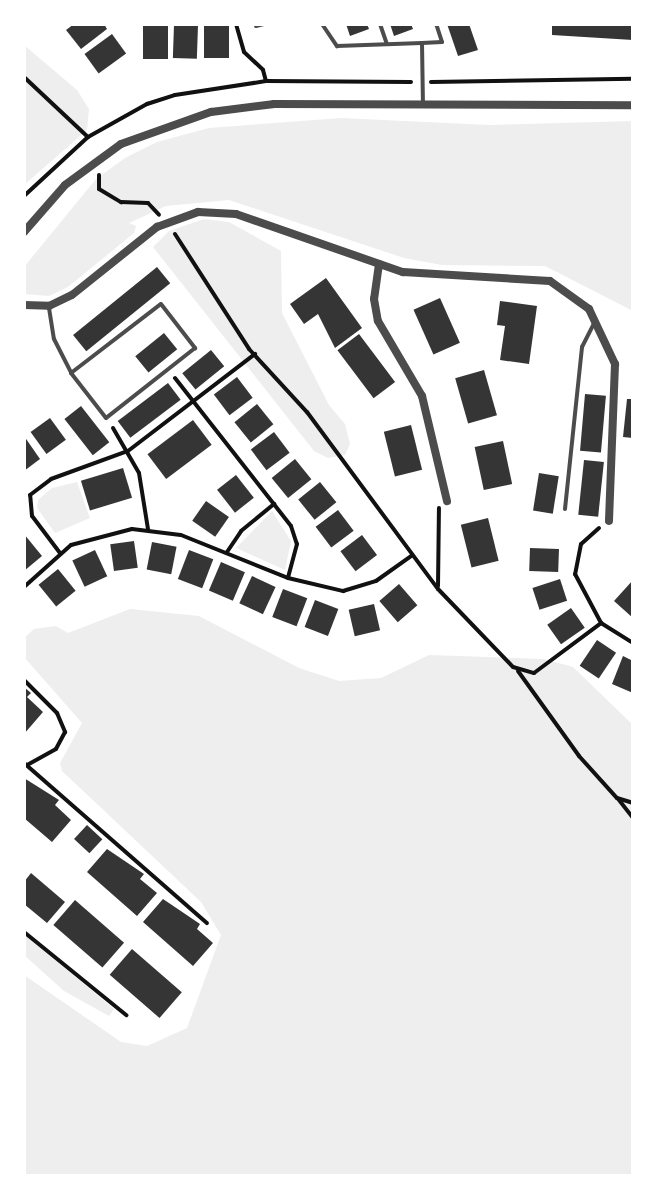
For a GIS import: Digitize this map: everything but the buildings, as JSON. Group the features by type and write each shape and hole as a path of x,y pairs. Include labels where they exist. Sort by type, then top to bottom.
{"street":[{"path":"24,232 65,185 99,159 164,125 226,109 274,104 633,105"},
{"path":"24,305 49,306 87,284 166,221 198,212 224,212 416,275 536,277 578,300 596,319 612,350 618,383 609,521"},
{"path":"379,264 374,299 378,321 422,396 447,501"}],"lane":[{"path":"256,26 264,24"},
{"path":"322,24 337,46 442,42 436,24"},
{"path":"380,24 387,44"},
{"path":"422,43 423,106"},
{"path":"49,306 54,339 71,373 106,418 195,348 161,304 71,373"},
{"path":"565,509 582,347 596,319"}],"path":[{"path":"236,24 244,52 263,70 266,81"},
{"path":"24,77 88,137"},
{"path":"99,159 99,189 121,202 148,203 166,221 255,354 307,412 411,556 438,589 516,669 633,818"},
{"path":"60,553 32,516 30,495 51,479 128,451 255,354"},
{"path":"168,370 296,535 296,558 288,578"},
{"path":"106,418 128,451 145,491 148,529"},
{"path":"438,589 435,517 447,501"},
{"path":"227,552 241,531 274,504"},
{"path":"609,521 581,544 575,559 581,592 601,623 633,643"},
{"path":"24,587 60,553 101,534 148,529 227,552 288,578 354,589 411,556"},
{"path":"516,669 534,673 601,623"},
{"path":"24,680 57,713 65,732 56,749 25,764 207,923"},
{"path":"617,798 633,803"},
{"path":"24,932 126,1015"}],"shaded area":[{"path":"24,45 77,90 89,109 87,130 24,185"},
{"path":"341,118 489,125 633,121 633,311 545,266 442,265 404,258 229,200 166,206 129,223 136,226 134,233 68,287 49,296 24,294 24,267 96,179 125,158 157,142 209,128"},
{"path":"204,219 229,222 281,251 282,313 329,405 345,424 350,444 345,455 328,458 314,451 153,247 169,231"},
{"path":"77,482 90,518 55,533 37,508 38,500 52,488"},
{"path":"272,511 291,541 285,570 236,548"},
{"path":"130,609 199,616 299,668 339,681 381,678 429,655 544,659 573,667 633,725 633,1176 24,1176 24,975 121,1042 147,1046 187,1028 221,935 201,902 62,771 60,763 82,723 24,657 24,638 34,629 56,626 68,633"},
{"path":"24,934 114,1009 109,1016 64,991 24,955"}]}
